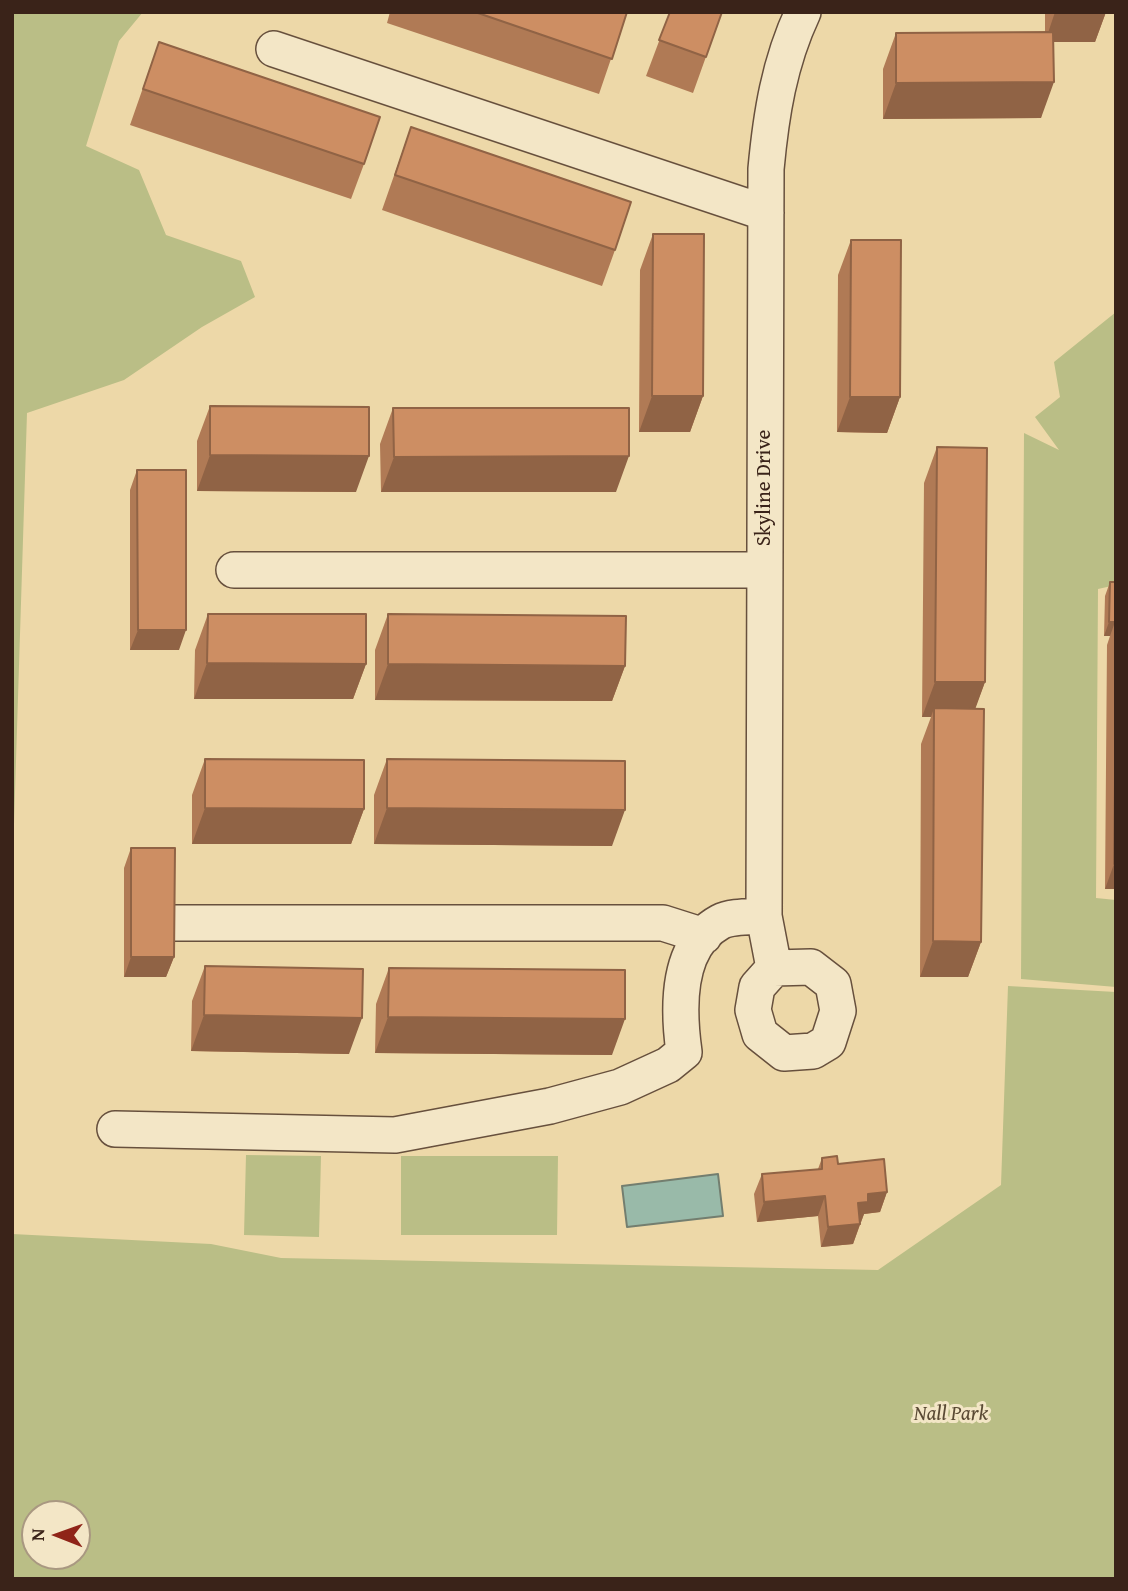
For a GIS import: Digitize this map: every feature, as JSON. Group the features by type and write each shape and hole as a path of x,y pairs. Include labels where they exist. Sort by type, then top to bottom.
{"street":[{"name":"Skyline Drive","path":"774,968 764,916 766,169 772,109 781,69 803,12"},
{"path":"274,49 766,214"},
{"path":"234,570 765,570"},
{"path":"115,1129 395,1135 550,1107 620,1087 668,1065 684,1052 681,1002 685,969 696,942 721,921 764,916"},
{"path":"175,923 663,923 704,936"}],"green space":[{"path":"12,12 143,12 119,41 86,146 139,170 166,235 241,261 255,297 202,327 124,380 27,413 12,887"},
{"path":"1116,312 1116,585 1098,589 1096,898 1116,900 1116,987 1021,979 1024,433 1059,450 1035,417 1060,397 1054,362"},
{"name":"Nall Park","path":"1008,986 1116,992 1116,1579 12,1579 12,1234 211,1244 281,1258 878,1270 1001,1185"},
{"path":"246,1155 321,1156 319,1237 244,1235"},
{"path":"401,1156 558,1156 557,1235 401,1235"}],"shaded area":[{"path":"718,1174 723,1216 627,1227 622,1186"}],"building":[{"path":"475,12 627,12 612,59"},
{"path":"670,12 722,12 706,57 659,40"},
{"path":"1053,32 1054,82 896,83 896,33"},
{"path":"159,42 380,117 364,164 143,89"},
{"path":"411,127 631,202 615,250 395,175"},
{"path":"653,234 704,234 703,396 652,396"},
{"path":"851,240 901,240 900,397 850,397"},
{"path":"210,406 369,407 369,456 210,455"},
{"path":"393,408 629,408 629,456 394,457"},
{"path":"937,447 987,448 985,682 935,682"},
{"path":"137,470 186,470 186,630 138,630"},
{"path":"1110,582 1116,582 1115,622 1109,622"},
{"path":"208,614 366,614 366,664 207,663"},
{"path":"388,614 626,616 625,666 388,664"},
{"path":"1116,689 1116,864 1114,864"},
{"path":"934,708 984,709 981,942 933,941"},
{"path":"205,759 364,760 364,809 205,808"},
{"path":"387,759 625,761 625,810 387,808"},
{"path":"131,848 175,848 174,957 131,957"},
{"path":"205,966 363,969 362,1018 204,1015"},
{"path":"389,968 625,970 625,1019 388,1017"},
{"path":"837,1156 838,1164 884,1159 887,1192 868,1194 868,1202 858,1203 860,1224 828,1227 825,1196 764,1202 762,1174 822,1169 822,1158"}]}
